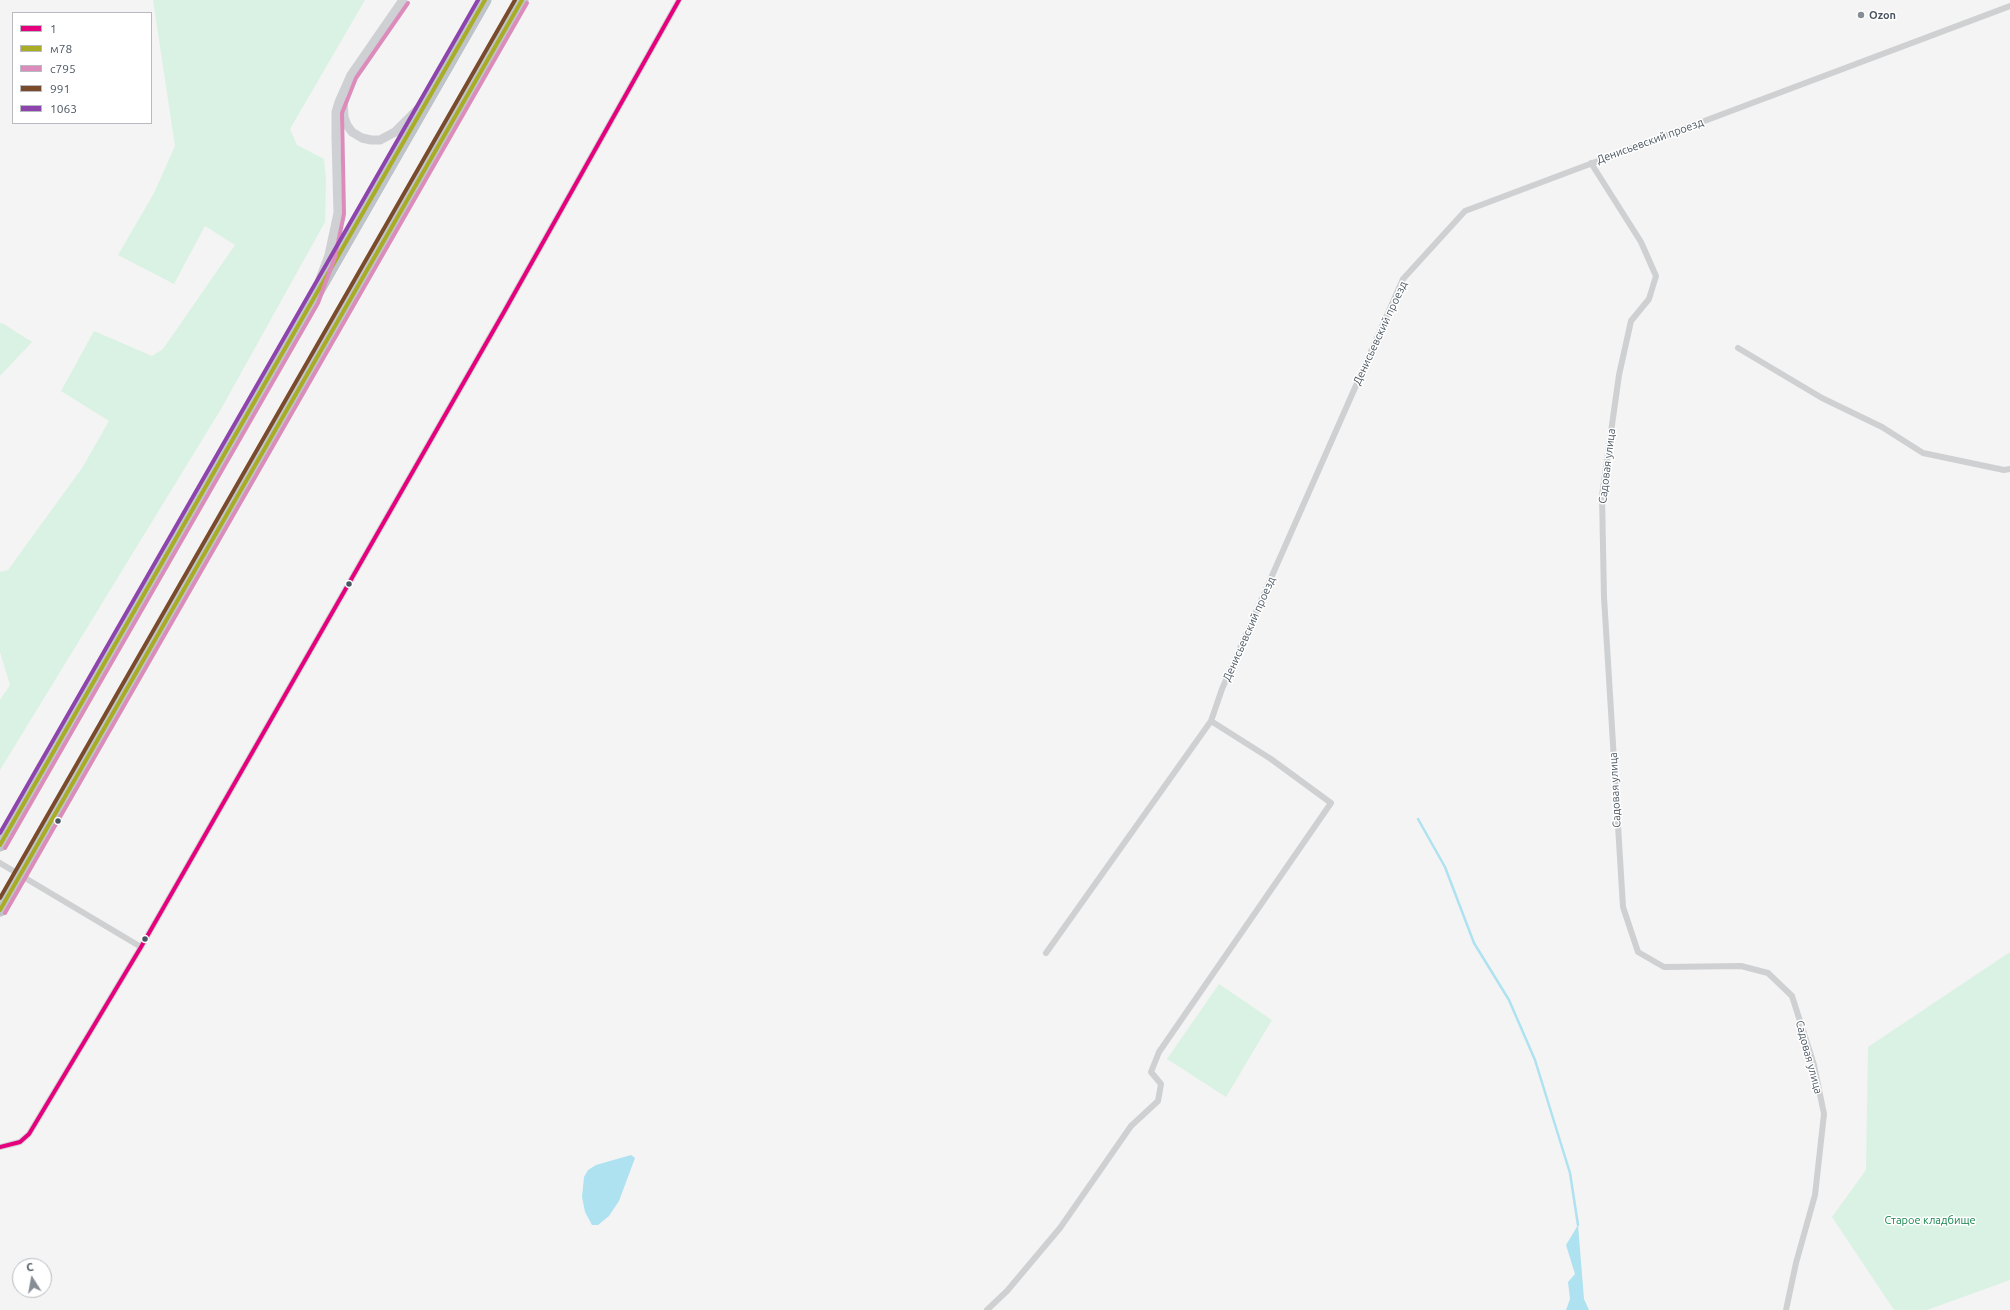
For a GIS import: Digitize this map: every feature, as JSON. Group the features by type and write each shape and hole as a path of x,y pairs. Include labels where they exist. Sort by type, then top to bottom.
{"highway":[{"path":"1,844 485,0"},
{"path":"0,910 522,0"}],"main road":[{"path":"313,301 329,255 338,213 336,112 350,75 403,0"},
{"path":"344,91 343,112 347,125 352,132 362,138 371,140 380,140 395,132 430,96"}],"street":[{"path":"0,1147 20,1142 29,1134 141,947 504,312 679,0"},
{"name":"Денисьевский проезд","path":"1046,953 1211,721 1222,689 1404,279 1465,211 2010,6"},
{"name":"Садовая улица","path":"1591,163 1641,242 1656,276 1649,299 1631,320 1618,375 1602,496 1604,597 1623,907 1638,952 1664,966 1741,966 1768,973 1792,996 1814,1065 1824,1114 1815,1194 1796,1263 1786,1310"},
{"path":"1738,348 1822,398 1882,427 1923,453 2004,470 2010,469"},
{"path":"987,1310 1007,1291 1060,1228 1131,1126 1158,1101 1161,1084 1151,1072 1159,1052 1331,803 1272,759 1211,721"},
{"path":"0,863 141,947"}],"green space":[{"path":"153,0 365,0 290,129 297,145 324,159 326,180 325,222 221,409 0,770 0,700 10,685 0,652 0,572 8,570 82,468 109,421 61,391 94,331 152,356 163,349 235,245 205,226 174,284 118,255 154,193 175,146"},
{"path":"0,323 32,342 0,376"},
{"name":"Старое кладбище","path":"2010,952 2010,1280 1927,1310 1894,1310 1832,1217 1866,1170 1868,1047"},
{"path":"1219,984 1272,1020 1226,1097 1167,1059"}],"water":[{"path":"631,1155 635,1158 619,1201 609,1216 598,1225 592,1225 585,1212 582,1197 584,1177 588,1170 596,1165"},
{"path":"1578,1225 1584,1299 1589,1310 1566,1310 1570,1299 1568,1282 1575,1274 1566,1245"}],"waterway":[{"path":"1418,819 1445,867 1474,943 1509,1000 1535,1060 1570,1173 1578,1225"}],"transit line":[{"name":"1063","path":"0,833 478,0"},
{"name":"м78","path":"0,845 485,0"},
{"name":"991","path":"0,898 515,0"},
{"name":"м78","path":"0,910 522,0"},
{"name":"1","path":"0,1147 20,1142 29,1134 141,947 504,312 679,0"},
{"name":"с795","path":"5,848 318,303 335,257 344,214 342,113 356,78 408,3"},
{"name":"с795","path":"5,913 527,3"}],"place":[{"name":"Ozon","path":"1861,15"}]}
